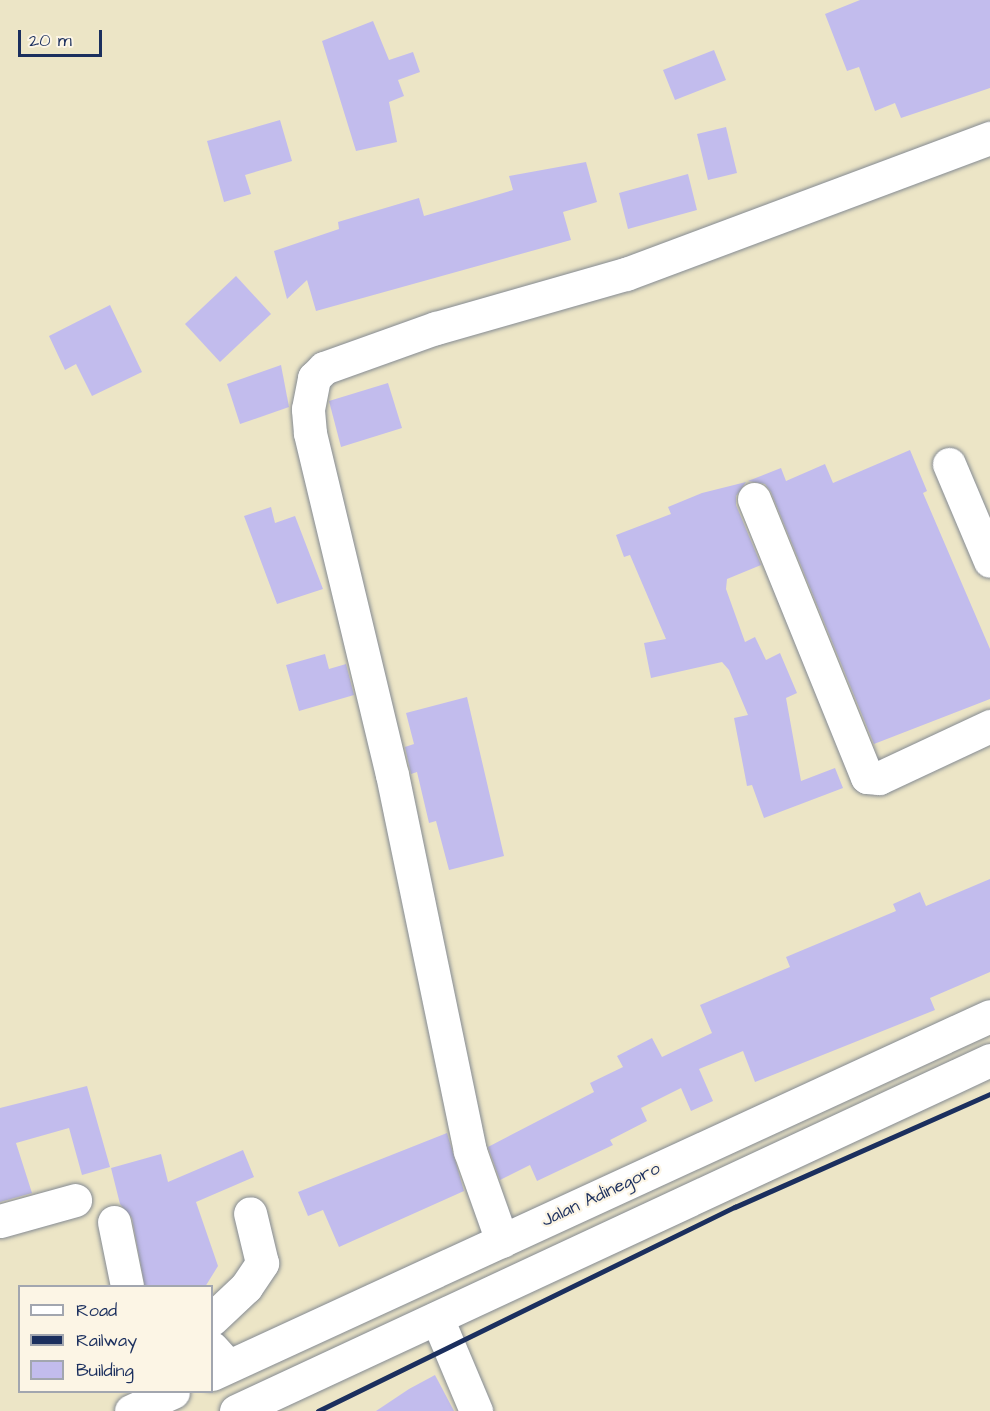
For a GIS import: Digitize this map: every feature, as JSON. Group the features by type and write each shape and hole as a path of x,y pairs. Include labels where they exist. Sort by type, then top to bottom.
{"main road":[{"path":"502,1241 471,1151 392,775 315,456 308,409 315,378 324,368 436,328 626,274 990,138"},
{"path":"949,464 990,561"},
{"path":"754,499 867,777 879,778 990,726"},
{"name":"Jalan Adinegoro","path":"217,1363 502,1241 990,1016"},
{"path":"236,1411 990,1060"},
{"path":"0,1221 75,1200"},
{"path":"213,1318 246,1287 262,1263 250,1213"},
{"path":"114,1222 127,1285"},
{"path":"437,1318 476,1411"},
{"path":"131,1411 171,1393"}],"building":[{"path":"860,0 990,0 990,88 901,118 895,103 875,111 859,67 847,71 825,14"},
{"path":"373,21 389,60 413,52 420,72 398,80 404,96 389,102 397,142 356,151 322,41"},
{"path":"714,50 726,80 675,100 663,70"},
{"path":"280,120 292,161 245,175 251,194 224,202 207,141"},
{"path":"726,127 737,173 708,180 697,134"},
{"path":"586,162 597,202 563,212 571,240 316,311 307,280 287,299 274,251 339,229 338,222 419,198 424,216 513,190 509,176"},
{"path":"688,174 697,210 628,229 619,193"},
{"path":"236,276 271,314 220,362 185,324"},
{"path":"110,305 142,372 92,396 76,364 65,370 49,336"},
{"path":"281,365 289,407 240,424 227,384"},
{"path":"388,383 402,428 341,447 329,401"},
{"path":"910,450 927,491 923,493 990,649 990,699 874,744 771,492 765,484 748,481 781,468 786,481 825,464 833,483"},
{"path":"746,482 736,496 736,505 761,565 727,579 726,589 745,642 755,637 766,660 780,653 797,693 786,698 801,781 835,768 843,788 764,818 752,785 747,786 734,718 748,715 729,670 722,662 651,678 644,643 666,639 630,555 624,557 616,535 671,514 668,507 702,493"},
{"path":"271,507 275,523 295,516 323,589 277,604 244,516"},
{"path":"325,654 329,669 346,664 354,695 299,711 286,665"},
{"path":"467,697 504,856 449,870 436,821 429,823 417,772 411,774 405,747 414,744 406,713"},
{"path":"990,879 990,972 930,998 935,1010 755,1082 743,1051 699,1069 713,1101 691,1111 681,1088 641,1108 647,1121 610,1140 613,1145 537,1181 530,1165 500,1180 488,1147 594,1092 590,1083 623,1067 617,1056 652,1038 662,1057 712,1033 700,1005 790,967 786,957 896,911 893,904 920,892 926,906"},
{"path":"87,1086 110,1167 82,1175 69,1128 16,1143 32,1193 0,1202 0,1108"},
{"path":"447,1133 464,1191 339,1247 323,1210 308,1216 298,1192"},
{"path":"243,1150 254,1177 196,1202 218,1266 206,1285 145,1285 132,1218 120,1204 111,1168 161,1154 168,1182"},
{"path":"435,1375 454,1411 376,1411 409,1389"}],"railway":[{"path":"318,1411 735,1207 990,1094"}]}
